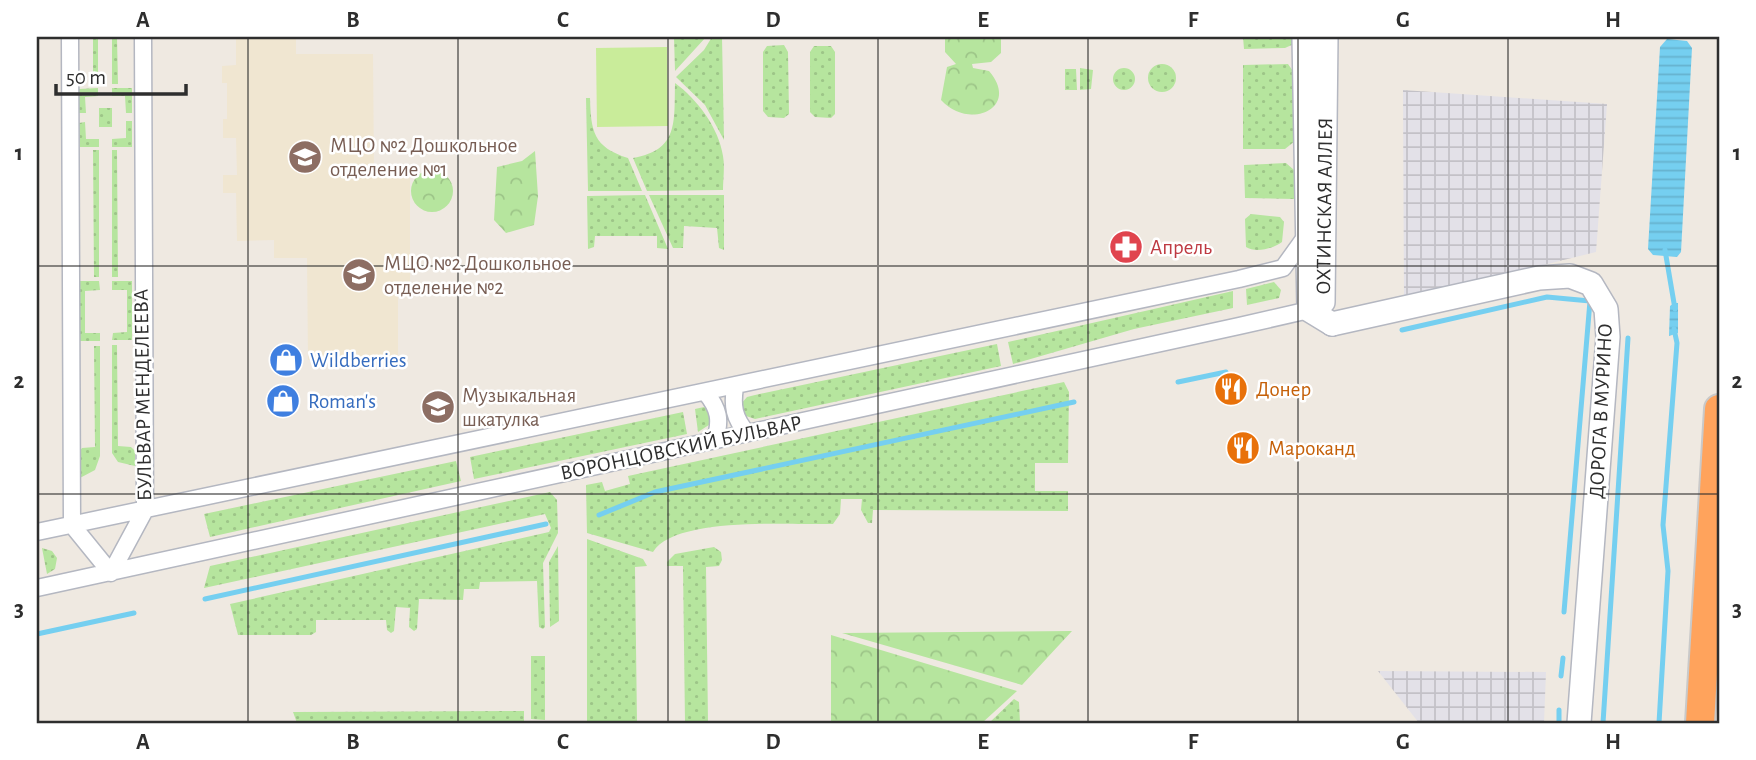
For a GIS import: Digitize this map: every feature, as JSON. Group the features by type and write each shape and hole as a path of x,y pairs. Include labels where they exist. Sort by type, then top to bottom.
{"highway":[{"path":"1700,723 1719,409"}],"street":[{"path":"70,37 72,525 111,573"},
{"name":"БУЛЬВАР МЕНДЕЛЕЕВА","path":"111,573 145,510 143,37"},
{"name":"ОХТИНСКАЯ АЛЛЕЯ","path":"1304,37 1308,308"},
{"name":"ОХТИНСКАЯ АЛЛЕЯ","path":"1308,308 1326,37"},
{"path":"37,533 735,387 1283,268 1306,236"},
{"path":"1283,268 1302,284 1304,294 1301,305 1308,308"},
{"name":"ДОРОГА В МУРИНО","path":"1332,324 1539,278 1570,276 1591,284 1606,309 1608,337 1579,723"},
{"name":"ОХТИНСКАЯ АЛЛЕЯ","path":"1308,308 1332,324"},
{"name":"ВОРОНЦОВСКИЙ БУЛЬВАР","path":"37,588 1308,308"},
{"path":"735,387 732,403 736,421 747,433"},
{"path":"706,393 716,406 720,425 715,440"}],"shaded area":[{"path":"236,37 296,37 296,54 373,54 374,176 410,176 410,291 398,292 398,360 373,360 372,367 356,367 355,360 308,360 307,258 274,258 274,240 237,241 236,193 223,193 223,175 237,175 236,138 223,138 223,119 227,119 227,83 222,83 222,66 236,65"},
{"path":"1403,90 1607,104 1596,252 1404,299"},
{"path":"1378,671 1546,672 1544,723 1419,723"}],"green space":[{"path":"93,37 98,37 98,84 93,84"},
{"path":"112,37 117,37 118,84 112,84"},
{"path":"674,37 706,37 675,71"},
{"path":"712,37 722,37 724,140 705,105 676,77 704,50"},
{"path":"945,37 1001,37 1001,53 991,62 972,64 973,68 989,71 997,84 999,96 995,105 987,111 965,114 952,109 941,100 947,67 956,64 945,52"},
{"path":"1243,37 1296,37 1296,43 1285,48 1244,49"},
{"path":"784,45 788,52 789,114 784,118 768,117 763,111 763,52 767,46"},
{"path":"814,46 831,46 835,52 835,114 831,118 815,117 810,112 810,52"},
{"path":"667,47 668,126 597,127 596,48"},
{"path":"1162,64 1172,68 1176,78 1172,88 1162,92 1152,88 1148,78 1152,68"},
{"path":"1288,64 1295,74 1295,141 1285,149 1243,149 1243,65"},
{"path":"1080,68 1093,70 1091,89 1080,90"},
{"path":"1124,68 1132,71 1135,79 1132,87 1124,90 1116,87 1113,79 1116,71"},
{"path":"1065,69 1076,69 1077,90 1065,90"},
{"path":"675,83 699,106 717,135 724,160 723,190 647,191 633,158 648,154 666,141 673,122"},
{"path":"98,88 98,96 85,97 86,113 79,113 79,89"},
{"path":"112,88 132,88 132,113 126,113 125,96 112,96"},
{"path":"586,98 590,98 591,120 596,136 607,149 628,158 642,191 588,191"},
{"path":"99,108 112,108 112,127 99,127"},
{"path":"126,121 132,121 132,147 112,147 112,139 126,138"},
{"path":"85,122 86,139 99,139 99,147 80,147 79,123"},
{"path":"93,150 99,150 99,277 94,277"},
{"path":"112,150 117,150 118,277 112,277"},
{"path":"535,151 538,196 534,225 506,233 494,220 497,167 522,161"},
{"path":"1286,163 1294,170 1295,199 1245,198 1244,165"},
{"path":"432,170 447,176 453,191 447,206 432,212 417,206 411,191 417,176"},
{"path":"645,195 668,249 657,248 657,236 595,236 594,247 588,249 587,196"},
{"path":"649,195 724,195 724,250 719,248 717,228 684,226 683,248 673,248"},
{"path":"1251,214 1280,217 1284,222 1282,242 1264,249 1246,247 1245,219"},
{"path":"80,281 99,281 100,290 85,291 85,333 100,333 100,341 80,341"},
{"path":"112,281 132,281 132,340 112,340 113,333 127,332 127,290 112,290"},
{"path":"1274,282 1281,290 1279,298 1247,305 1246,289"},
{"path":"1233,291 1233,308 1134,329 1013,364 1008,342"},
{"path":"997,344 1001,366 755,419 743,415 740,405 747,397 755,395"},
{"path":"112,345 117,345 118,446 131,447 135,451 135,466 118,462 112,453"},
{"path":"94,346 100,346 100,456 95,470 78,479 79,452 82,448 95,447"},
{"path":"1064,382 1069,392 1068,463 1035,463 1035,491 1068,491 1068,511 873,510 872,523 868,523 861,510 862,499 841,499 840,514 833,524 764,524 709,528 665,541 653,552 587,533 586,485 602,482 605,491 630,484 628,476"},
{"path":"704,407 711,411 712,423 698,432 695,409"},
{"path":"683,412 687,434 474,479 470,457"},
{"path":"456,461 461,481 210,537 204,514"},
{"path":"550,492 557,500 558,533 543,563 543,629 539,627 537,581 480,582 479,589 464,589 463,600 419,599 417,629 414,631 409,627 410,608 396,607 394,631 391,633 387,630 386,620 316,620 316,632 311,635 238,635 230,604 549,532 551,528 545,514 204,588 210,566"},
{"path":"587,539 643,559 647,566 635,567 637,723 587,723"},
{"path":"558,546 559,621 550,627 549,562"},
{"path":"714,547 721,552 722,560 719,566 706,567 708,723 685,723 683,566 667,566 667,562 675,554"},
{"path":"42,548 52,551 57,558 55,569 47,574"},
{"path":"1072,631 1022,685 842,633"},
{"path":"831,635 1017,691 982,723 831,723"},
{"path":"531,656 545,656 545,720 531,719"},
{"path":"1014,699 1019,702 1020,723 989,723"},
{"path":"524,711 524,723 297,723 293,712"}],"water":[{"path":"1667,39 1687,41 1692,48 1681,252 1677,257 1653,255 1648,249 1660,47"},
{"path":"1678,303 1678,333 1669,336 1670,306"}],"waterway":[{"path":"1665,250 1675,309"},
{"path":"1402,330 1547,297 1590,301 1564,612"},
{"path":"1659,723 1668,571 1663,525 1677,343 1674,329"},
{"path":"1603,723 1628,338"},
{"path":"1178,382 1226,372"},
{"path":"599,515 655,492 1074,402"},
{"path":"205,599 546,524"},
{"path":"37,634 134,613"},
{"path":"1561,676 1563,658"},
{"path":"1559,710 1559,723"}],"place":[{"name":"МЦО №2 Дошкольное отделение №1","path":"305,157"},
{"name":"Апрель","path":"1126,247"},
{"name":"МЦО №2 Дошкольное отделение №2","path":"359,275"},
{"name":"Wildberries","path":"286,360"},
{"name":"Донер","path":"1231,389"},
{"name":"Roman's","path":"283,401"},
{"name":"Музыкальная шкатулка","path":"438,407"},
{"name":"Мароканд","path":"1243,448"}]}
